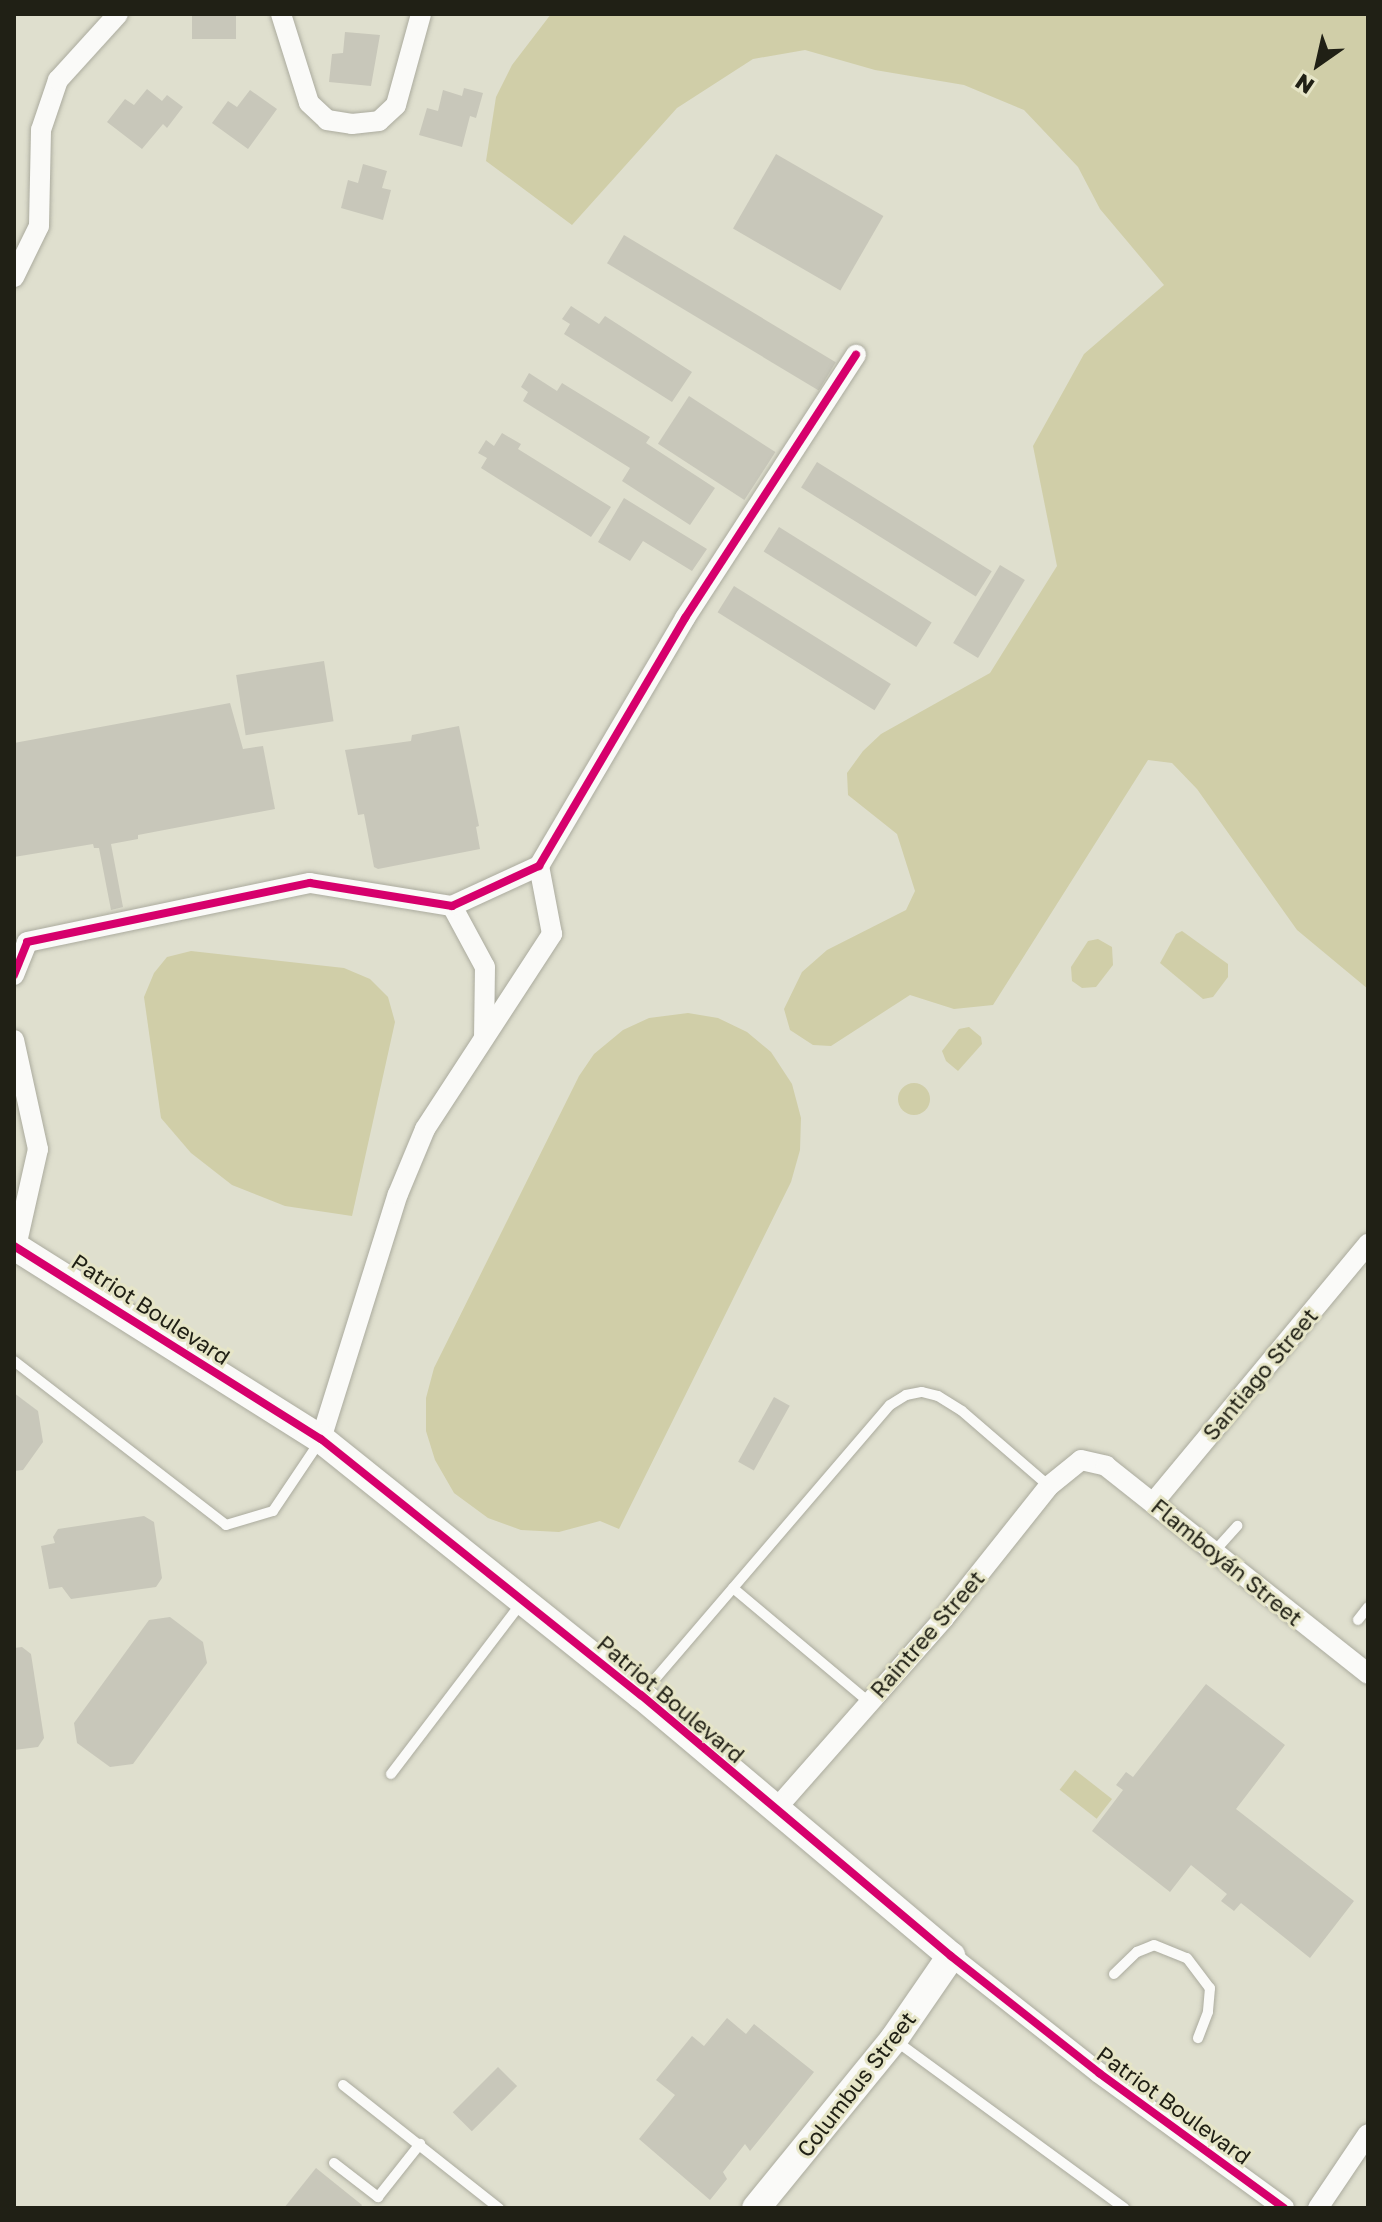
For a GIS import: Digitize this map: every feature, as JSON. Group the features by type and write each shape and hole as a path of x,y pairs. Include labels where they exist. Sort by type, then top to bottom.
{"street":[{"path":"14,277 39,226 41,130 58,80 118,14"},
{"path":"281,14 309,103 327,120 352,124 379,121 396,105 421,14"},
{"path":"14,975 27,942 310,883 452,906 539,866 685,618 856,355"},
{"path":"321,1439 398,1194 425,1129 552,934 539,866"},
{"path":"452,906 485,967 484,1037"},
{"path":"14,1040 38,1149 15,1246"},
{"name":"Santiago Street","path":"1153,1503 1368,1244"},
{"name":"Patriot Boulevard","path":"15,1246 321,1439 641,1695 951,1956 1099,2073 1284,2208"},
{"name":"Flamboyán Street","path":"1081,1460 1106,1466 1212,1554 1368,1674"},
{"name":"Raintree Street","path":"775,1810 964,1595 1049,1486 1081,1460"},
{"name":"Columbus Street","path":"756,2208 894,2039 951,1956"},
{"path":"1318,2208 1368,2134"}],"lane":[{"path":"14,1361 226,1525 273,1511 321,1439"},
{"path":"641,1695 890,1405 906,1395 922,1392 938,1396 962,1411 1049,1486"},
{"path":"1212,1554 1237,1526"},
{"path":"733,1588 869,1702"},
{"path":"391,1774 523,1601"},
{"path":"1358,1620 1368,1607"},
{"path":"1114,1974 1137,1952 1154,1945 1187,1958 1210,1988 1208,2012 1198,2038"},
{"path":"894,2039 1124,2208"},
{"path":"343,2085 499,2208"},
{"path":"334,2163 378,2197 420,2144"}],"shaded area":[{"path":"551,14 1368,14 1368,989 1297,930 1197,789 1172,763 1148,760 993,1005 954,1009 910,995 831,1046 813,1045 790,1030 784,1009 802,972 827,950 906,910 915,891 897,834 848,795 847,773 881,734 990,673 1057,566 1033,446 1084,354 1164,285 1100,209 1078,167 1024,110 964,85 875,70 805,50 753,59 677,108 572,225 486,161 496,97 512,65"},
{"path":"1182,931 1228,964 1228,977 1213,997 1203,999 1160,963 1176,934"},
{"path":"1098,939 1112,947 1113,965 1096,987 1082,988 1072,981 1071,967 1088,941"},
{"path":"191,951 344,968 370,979 388,997 395,1022 352,1216 285,1206 232,1185 191,1153 161,1118 144,997 154,973 167,957"},
{"path":"688,1013 718,1018 747,1032 771,1052 792,1084 801,1118 800,1150 791,1182 619,1529 600,1521 559,1532 521,1530 488,1518 454,1493 435,1460 426,1431 426,1398 434,1368 579,1076 594,1054 623,1030 649,1018"},
{"path":"969,1027 981,1037 982,1044 958,1071 946,1061 942,1051 959,1029"},
{"path":"914,1083 925,1088 930,1099 925,1110 914,1115 903,1110 898,1099 903,1088"},
{"path":"1075,1770 1112,1799 1097,1819 1060,1790"}],"building":[{"path":"192,14 236,14 236,39 192,39"},
{"path":"345,32 380,35 371,86 329,82 332,54 343,53"},
{"path":"464,88 483,93 476,118 470,116 462,147 419,135 427,108 438,111 443,90 462,96"},
{"path":"147,89 162,101 167,95 183,107 167,128 163,124 142,149 107,122 125,99 134,105"},
{"path":"250,90 277,109 248,149 212,123 228,101 237,107"},
{"path":"776,154 883,216 840,290 733,228"},
{"path":"363,164 387,171 382,188 391,190 383,220 341,208 348,180 358,183"},
{"path":"624,235 836,362 819,391 607,263"},
{"path":"571,306 599,324 605,316 692,372 672,402 564,334 570,324 562,319"},
{"path":"529,373 557,391 562,383 650,437 646,443 715,488 690,525 622,481 630,468 523,401 528,392 521,387"},
{"path":"689,396 775,452 744,500 658,444"},
{"path":"502,433 521,444 518,449 611,507 591,537 481,468 487,458 478,453 486,440 494,446"},
{"path":"817,462 992,571 976,597 801,487"},
{"path":"624,498 707,549 692,571 643,541 630,561 598,542"},
{"path":"779,527 932,622 916,647 764,552"},
{"path":"1000,565 1025,580 978,658 953,643"},
{"path":"734,586 891,684 874,710 718,612"},
{"path":"324,661 334,721 246,735 236,675"},
{"path":"230,703 243,749 263,746 275,809 138,835 138,839 111,844 123,907 111,910 99,848 94,848 93,844 14,857 14,743"},
{"path":"459,726 479,826 476,827 480,849 378,869 374,867 364,814 358,815 345,750 411,741 412,735"},
{"path":"14,1393 38,1411 43,1442 23,1470 14,1471"},
{"path":"774,1397 790,1406 754,1470 738,1462"},
{"path":"144,1516 154,1522 162,1578 156,1587 71,1599 62,1587 49,1589 41,1546 55,1543 53,1537 58,1529"},
{"path":"170,1617 203,1642 207,1663 133,1764 110,1767 77,1743 74,1723 149,1620"},
{"path":"22,1647 31,1654 44,1738 38,1747 14,1750 14,1648"},
{"path":"1206,1684 1285,1745 1236,1809 1354,1901 1310,1958 1241,1903 1234,1911 1221,1901 1227,1894 1191,1865 1170,1892 1092,1831 1123,1790 1116,1785 1126,1772 1133,1777"},
{"path":"727,2018 746,2034 754,2024 814,2072 750,2151 745,2144 723,2172 727,2179 710,2200 639,2139 675,2095 656,2080 692,2036 704,2046"},
{"path":"498,2067 517,2086 472,2131 453,2112"},
{"path":"316,2168 362,2205 360,2208 284,2208"}],"cycle path":[{"path":"14,975 27,942 310,883 452,906 539,866 685,618 856,355"},
{"path":"14,1246 321,1439 641,1695 951,1956 1099,2073 1284,2208"}]}
